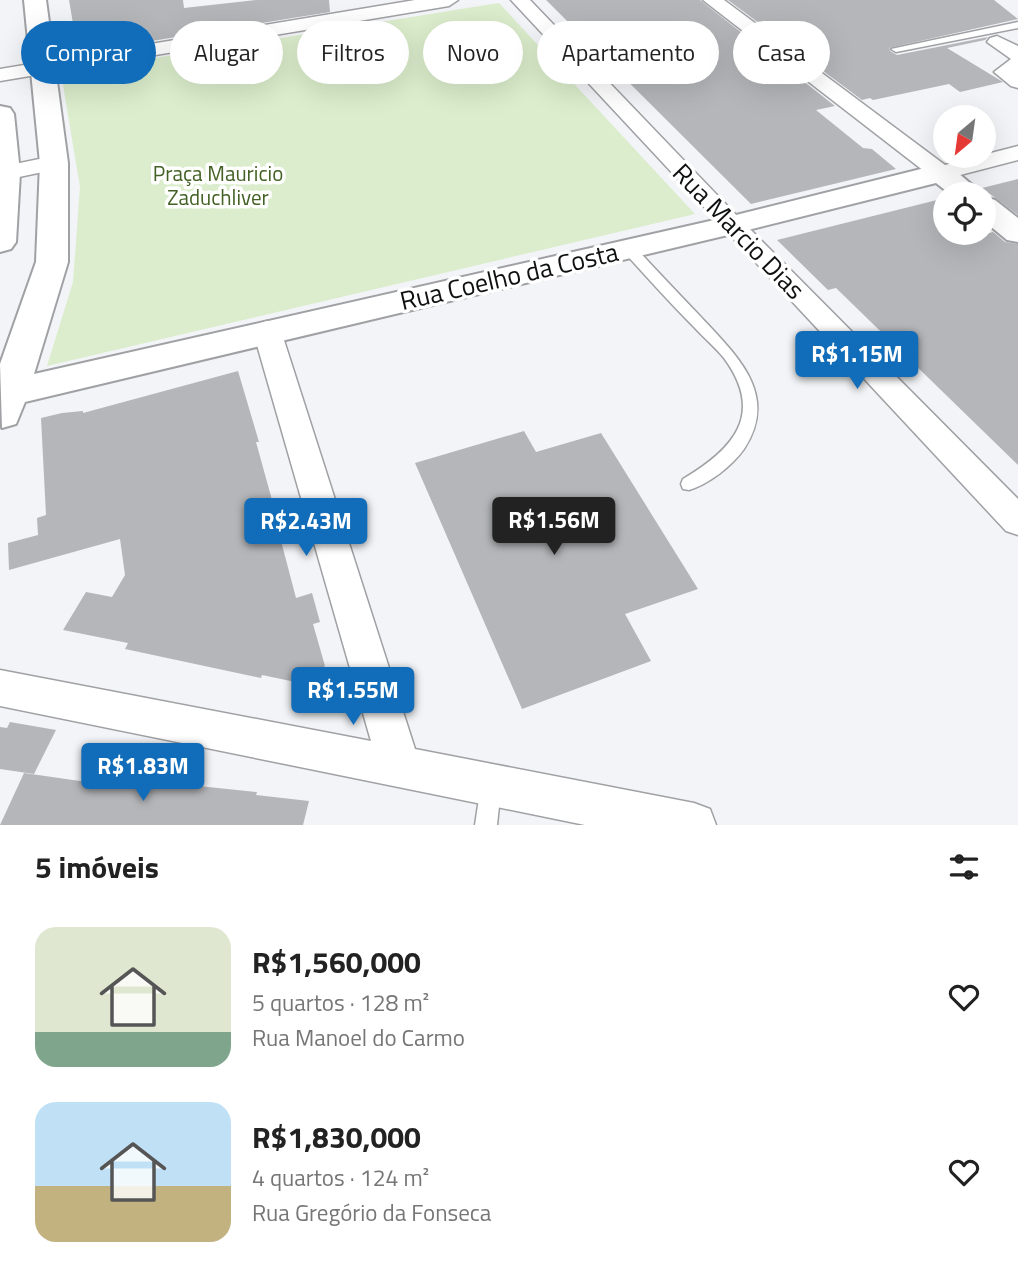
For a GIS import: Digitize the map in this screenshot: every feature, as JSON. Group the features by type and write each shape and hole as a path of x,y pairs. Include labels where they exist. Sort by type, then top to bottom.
{"street":[{"path":"35,0 37,21"},
{"path":"156,50 449,0"},
{"name":"Rua Marcio Dias","path":"520,0 732,225 1018,521"},
{"path":"712,0 953,182"},
{"path":"997,42 1018,55"},
{"path":"0,75 21,72"},
{"path":"3,403 52,262 54,163 45,84"},
{"path":"0,114 0,242"},
{"name":"Rua Coelho da Costa","path":"3,403 267,331 732,225 1018,153"},
{"path":"2,173 54,163"},
{"path":"996,216 1018,233"},
{"path":"267,331 400,768"},
{"path":"0,688 400,768 488,806 694,825"}],"lane":[{"path":"896,50 1018,25"},
{"path":"629,249 735,362 749,395 750,422 742,443 717,468 689,484"}],"green space":[{"name":"Praça Mauricio Zaduchliver","path":"499,3 516,21 423,21 423,84 523,84 523,29 537,44 537,84 574,84 695,214 47,366 73,282 80,187 63,84 156,84 156,58 170,56 170,84 283,84 283,38 297,35 297,84 409,84 409,21 386,21"}],"building":[{"path":"69,0 183,0 184,8 256,0 329,0 330,12 275,21 170,21 170,38 156,40 156,21 73,21"},
{"path":"546,0 700,0 733,26 733,84 807,84 835,106 816,110 863,148 872,149 896,169 751,204 630,84 719,84 719,21 567,21"},
{"path":"728,0 994,0 1018,19 889,48 897,55 988,37 985,40 947,48 1003,82 960,92 949,84 873,100 862,100 830,76 830,21 756,21"},
{"path":"1018,179 1018,215 996,198 996,184"},
{"path":"933,201 933,245 996,245 996,234 1005,242 1018,244 1018,465 836,288 828,290 777,240"},
{"path":"238,371 259,442 256,442 296,598 312,593 320,622 313,624 325,666 305,684 262,675 261,678 125,649 128,643 63,630 86,592 112,597 125,575 120,539 9,570 8,543 38,535 37,518 46,515 41,418 62,413 83,413"},
{"path":"524,431 536,452 601,433 698,589 625,614 651,661 522,709 415,463"},
{"path":"10,722 56,730 34,774 0,769 0,727 7,728"},
{"path":"101,767 153,773 151,781 257,792 256,795 309,801 303,825 0,825 24,773 94,783"}]}
